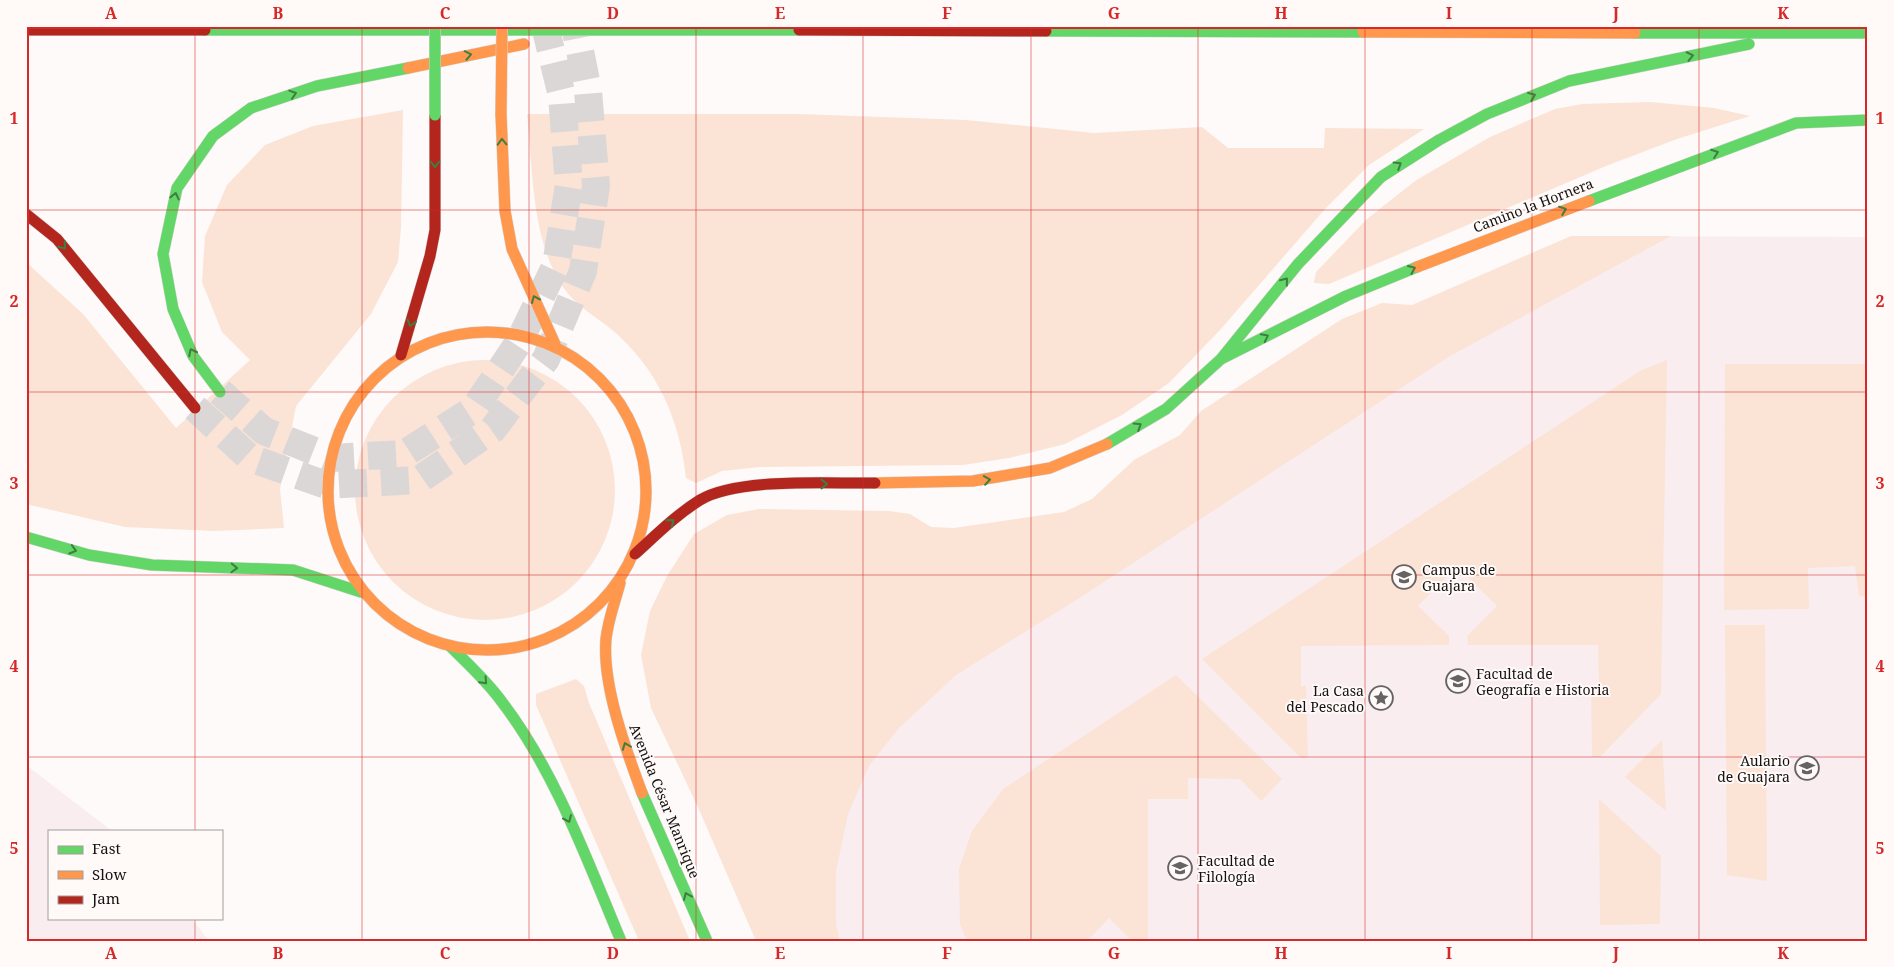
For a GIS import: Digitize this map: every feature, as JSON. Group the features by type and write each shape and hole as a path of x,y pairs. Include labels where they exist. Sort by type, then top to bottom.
{"main road":[{"path":"401,355 430,256 435,230 435,26"},
{"path":"502,26 501,114 505,211 512,249 554,344"},
{"path":"26,30 601,28 852,32 1868,33"},
{"path":"220,392 193,356 173,309 163,254 177,188 213,136 251,108 317,86 601,28"},
{"path":"635,554 670,522 702,499 747,485 944,483 1010,476 1050,468 1116,440 1158,414 1221,359 1298,264 1381,177 1439,140 1487,114 1569,81 1806,33"},
{"name":"Camino la Hornera","path":"1221,359 1346,296 1437,258 1796,122 1868,120"},
{"path":"26,214 57,239 195,408"},
{"path":"503,330 554,344 605,380 638,432 648,493 635,554 620,581 587,616 545,640 498,650 450,646 401,627 361,592 342,559 330,523 327,485 333,446 348,411 371,380 401,355 450,335 503,330"},
{"path":"26,537 89,554 152,565 293,570 361,592"},
{"name":"Avenida César Manrique","path":"620,581 606,644 616,720 648,805 707,941"},
{"path":"450,646 487,682 529,740 552,783 621,941"}],"shaded area":[{"path":"1650,102 1714,108 1750,116 1677,139 1606,166 1329,284 1314,283 1316,272 1367,219 1415,181 1490,137 1555,109 1582,104"},
{"path":"403,110 401,227 398,262 371,314 296,406 280,489 284,528 215,531 125,527 26,504 26,262 83,314 176,428 250,360 222,332 202,282 205,236 227,185 265,145 313,126"},
{"path":"527,114 798,114 966,120 1094,133 1202,127 1228,148 1324,148 1325,128 1424,129 1369,165 1325,209 1220,330 1169,383 1122,415 1065,444 1009,458 963,465 760,467 722,471 696,483 686,478 683,457 672,415 664,396 653,378 627,344 611,329 579,305 568,293 553,268 539,226 535,203"},
{"name":"Campus de Guajara","path":"1571,236 1868,237 1868,941 756,941 915,598"},
{"path":"1571,236 1671,236 1450,356 1081,597 956,675 898,729 869,766 848,814 836,871 836,925 840,941 756,941 697,805 651,708 641,655 650,611 667,576 694,534 727,515 759,509 889,511 910,514 931,527 954,528 1064,512 1092,499 1134,460 1180,435 1201,411 1342,319 1382,303 1412,305"},
{"path":"485,360 510,363 535,370 557,382 577,398 593,418 605,440 612,465 615,490 612,515 605,540 593,562 577,582 557,598 535,610 510,617 485,620 460,617 435,610 413,598 393,582 377,562 365,540 358,515 355,490 358,465 365,440 377,418 393,398 413,382 435,370 460,363"},
{"path":"1667,360 1661,694 1600,757 1592,757 1591,685 1599,685 1598,645 1468,645 1467,636 1497,606 1457,566 1418,606 1449,636 1449,645 1301,646 1301,686 1306,686 1308,758 1301,758 1202,659 1640,371"},
{"path":"1725,364 1868,364 1868,597 1859,596 1855,566 1808,568 1809,609 1724,610"},
{"path":"1725,625 1765,625 1767,881 1727,875"},
{"path":"1176,675 1282,779 1261,801 1240,779 1188,778 1188,799 1148,799 1148,941 1132,941 1109,918 1087,941 967,941 960,924 959,869 972,831 1003,789"},
{"path":"576,679 584,686 589,703 690,941 639,941 536,705 536,694"},
{"path":"1662,740 1666,811 1625,777"},
{"path":"26,765 111,830 48,830 48,920 193,920 209,941 26,941"},
{"path":"1599,799 1661,856 1660,924 1600,925"}],"tunnel":[{"path":"220,392 264,431 332,458 404,454 474,409 519,342 556,265 569,185 562,96 545,26"},
{"path":"195,408 250,458 326,485 419,480 493,429 546,359 583,271 596,186 588,91 575,26"}],"traffic: fast":[{"path":"435,26 435,115"},
{"path":"205,30 799,30"},
{"path":"1046,31 1363,32"},
{"path":"1635,33 1868,33"},
{"path":"1221,359 1298,264 1381,177 1439,140 1487,114 1569,81 1749,44"},
{"path":"220,392 193,356 173,309 163,254 177,188 213,136 251,108 317,86 408,68"},
{"path":"1589,201 1796,123 1868,120"},
{"path":"1107,444 1166,409 1221,359 1346,296 1417,267"},
{"path":"26,537 89,555 152,565 293,570 361,592"},
{"path":"450,646 496,694 539,758 583,849 621,941"},
{"path":"642,793 707,941"}],"traffic: slow":[{"path":"501,114 502,26"},
{"path":"1363,32 1635,33"},
{"path":"408,68 524,44"},
{"path":"501,114 505,211 512,249 555,344"},
{"path":"1417,267 1589,201"},
{"path":"471,332 503,332 533,338 562,350 576,358 600,378 620,402 634,430 640,445 646,475 646,491 646,507 640,537 634,552 620,580 600,604 576,624 533,644 503,650 471,650 441,644 398,624 374,604 354,580 334,537 328,507 328,475 334,445 354,402 374,378 398,358 441,338 471,332"},
{"path":"875,483 973,481 1050,468 1107,444"},
{"path":"620,583 606,639 606,657 611,697 616,717 642,793"}],"traffic: jam":[{"path":"26,30 205,30"},
{"path":"799,30 1046,31"},
{"path":"401,355 430,256 435,230 435,115"},
{"path":"26,214 57,239 195,408"},
{"path":"635,554 683,512 700,500 717,493 737,488 785,483 875,483"}],"place":[{"name":"Campus de Guajara","path":"1404,577"},
{"name":"Facultad de Geografía e Historia","path":"1458,681"},
{"name":"La Casa del Pescado","path":"1381,698"},
{"name":"Aulario de Guajara","path":"1807,768"},
{"name":"Facultad de Filología","path":"1180,868"}]}
